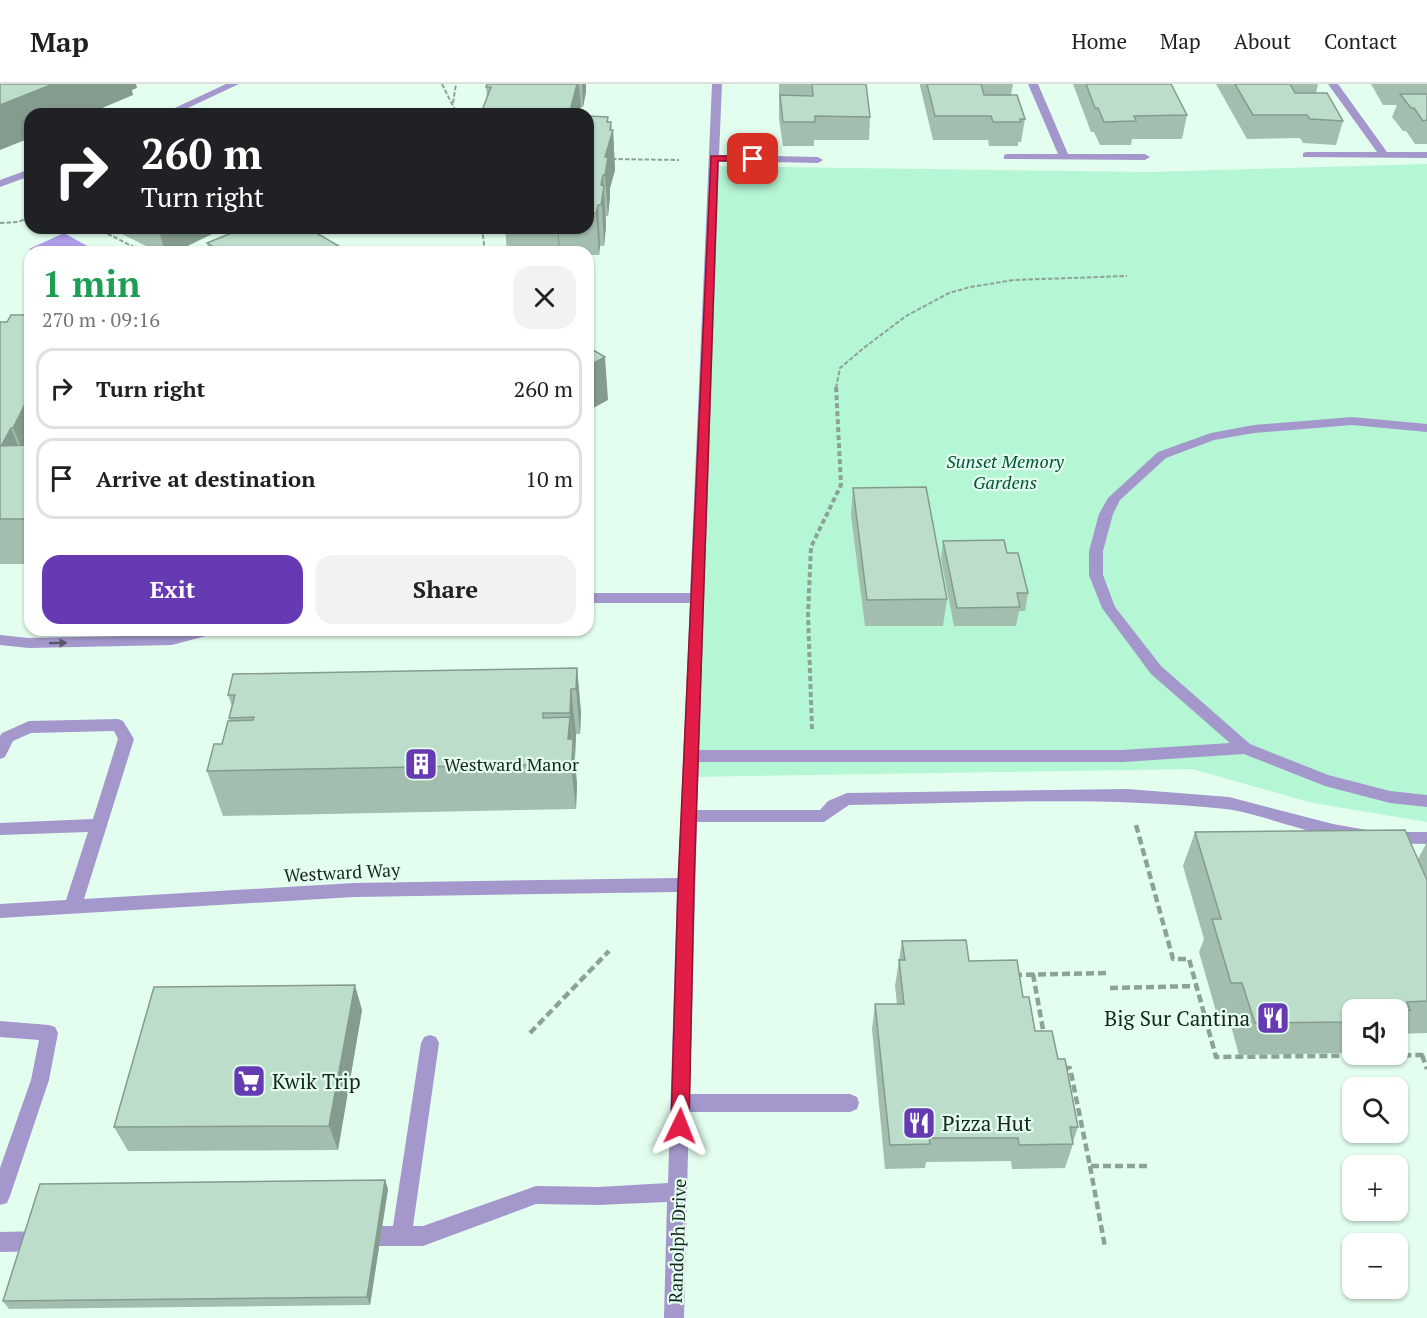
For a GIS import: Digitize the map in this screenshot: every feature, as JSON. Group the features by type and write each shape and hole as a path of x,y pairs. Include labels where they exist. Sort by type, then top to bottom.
{"street":[{"path":"180,108 234,84"},
{"name":"Randolph Drive","path":"674,1318 686,885 717,84"},
{"path":"1033,84 1064,157"},
{"path":"1333,84 1384,155"},
{"path":"1306,155 1427,155"},
{"path":"1007,157 1145,157"},
{"path":"714,158 818,160"},
{"path":"0,184 24,174"},
{"path":"1427,428 1352,421 1254,429 1211,437 1162,455 1115,498 1106,514 1095,551 1096,575 1109,608 1156,670 1245,748 1325,780 1390,797 1427,801"},
{"path":"594,598 697,598"},
{"path":"0,640 29,644 172,640 188,636"},
{"path":"0,753 7,737 29,727 117,725 126,740 72,906"},
{"path":"691,756 1123,756 1245,748"},
{"path":"689,816 824,816 834,805 847,799 1127,795 1229,803 1333,830 1387,838 1427,838"},
{"path":"0,829 98,825"},
{"name":"Westward Way","path":"0,911 354,890 686,885"},
{"path":"0,1029 49,1033 40,1080 0,1196"},
{"path":"402,1236 430,1043"},
{"path":"681,1103 850,1103"},
{"path":"343,1236 423,1236 536,1195 598,1196 678,1192"},
{"path":"0,1242 65,1240"}],"path":[{"path":"442,84 455,108"},
{"path":"453,103 456,84"},
{"path":"612,159 679,160"},
{"path":"0,223 24,220"},
{"path":"108,234 132,246"},
{"path":"812,756 808,615 811,547 841,485 835,393 840,368 909,314 949,293 998,282 1127,276"},
{"path":"1134,817 1173,959 1189,959 1216,1057 1424,1055 1427,1069"},
{"path":"530,1033 609,951"},
{"path":"1012,975 1106,973"},
{"path":"1033,974 1046,1045"},
{"path":"1110,988 1197,986"},
{"path":"1060,1068 1070,1068 1105,1247"},
{"path":"1090,1166 1151,1166"}],"green space":[{"name":"Sunset Memory Gardens","path":"1427,164 1427,822 1313,803 1192,769 690,777 713,166 1150,172"}],"shaded area":[{"path":"66,234 87,246 36,246"}],"building":[{"path":"0,84 53,84 0,105"},
{"path":"487,84 577,84 571,108 483,108 491,87 486,87"},
{"path":"812,84 866,84 870,117 815,116 815,122 783,122 780,95 813,96"},
{"path":"927,84 981,84 984,95 1017,95 1025,119 1020,119 1021,122 993,122 991,116 935,116"},
{"path":"1086,84 1171,84 1187,115 1134,116 1136,121 1104,122 1098,108 1095,108"},
{"path":"1235,84 1290,84 1295,93 1327,93 1343,121 1310,119 1307,115 1253,115"},
{"path":"1400,94 1427,94 1427,120 1423,121"},
{"path":"594,116 608,117 607,122 611,122 610,130 613,130 605,157 608,157 601,185 604,186 601,205 598,205 594,213"},
{"path":"229,234 318,234 339,246 212,246 207,243"},
{"path":"11,315 24,315 24,406 1,446 24,445 24,519 0,519 0,322 7,322"},
{"path":"594,351 605,357 594,363"},
{"path":"926,487 947,599 867,600 853,488"},
{"path":"1004,540 1007,553 1018,553 1028,593 1017,593 1020,607 957,608 943,541"},
{"path":"577,668 576,689 571,689 570,713 543,713 543,718 570,717 568,739 573,739 572,764 207,771 214,744 222,744 228,721 253,720 254,717 229,718 235,695 228,695 233,674"},
{"path":"1405,830 1427,880 1427,1001 1342,999 1342,1022 1255,1023 1242,983 1231,983 1212,919 1221,919 1195,832"},
{"path":"966,940 969,961 1017,960 1023,997 1029,997 1035,1031 1052,1031 1058,1059 1065,1059 1078,1127 1070,1127 1073,1144 1019,1145 1018,1138 929,1138 930,1144 890,1145 875,1004 904,1004 899,960 905,960 902,941"},
{"name":"Kwik Trip","path":"355,985 329,1126 114,1127 154,987"},
{"path":"385,1180 367,1297 3,1301 40,1184"}],"place":[{"name":"Westward Manor","path":"421,764"},
{"name":"Big Sur Cantina","path":"1273,1018"},
{"name":"Kwik Trip","path":"249,1081"},
{"name":"Pizza Hut","path":"919,1123"}],"route":[{"path":"680,1126 686,885 714,158 753,159"}]}
